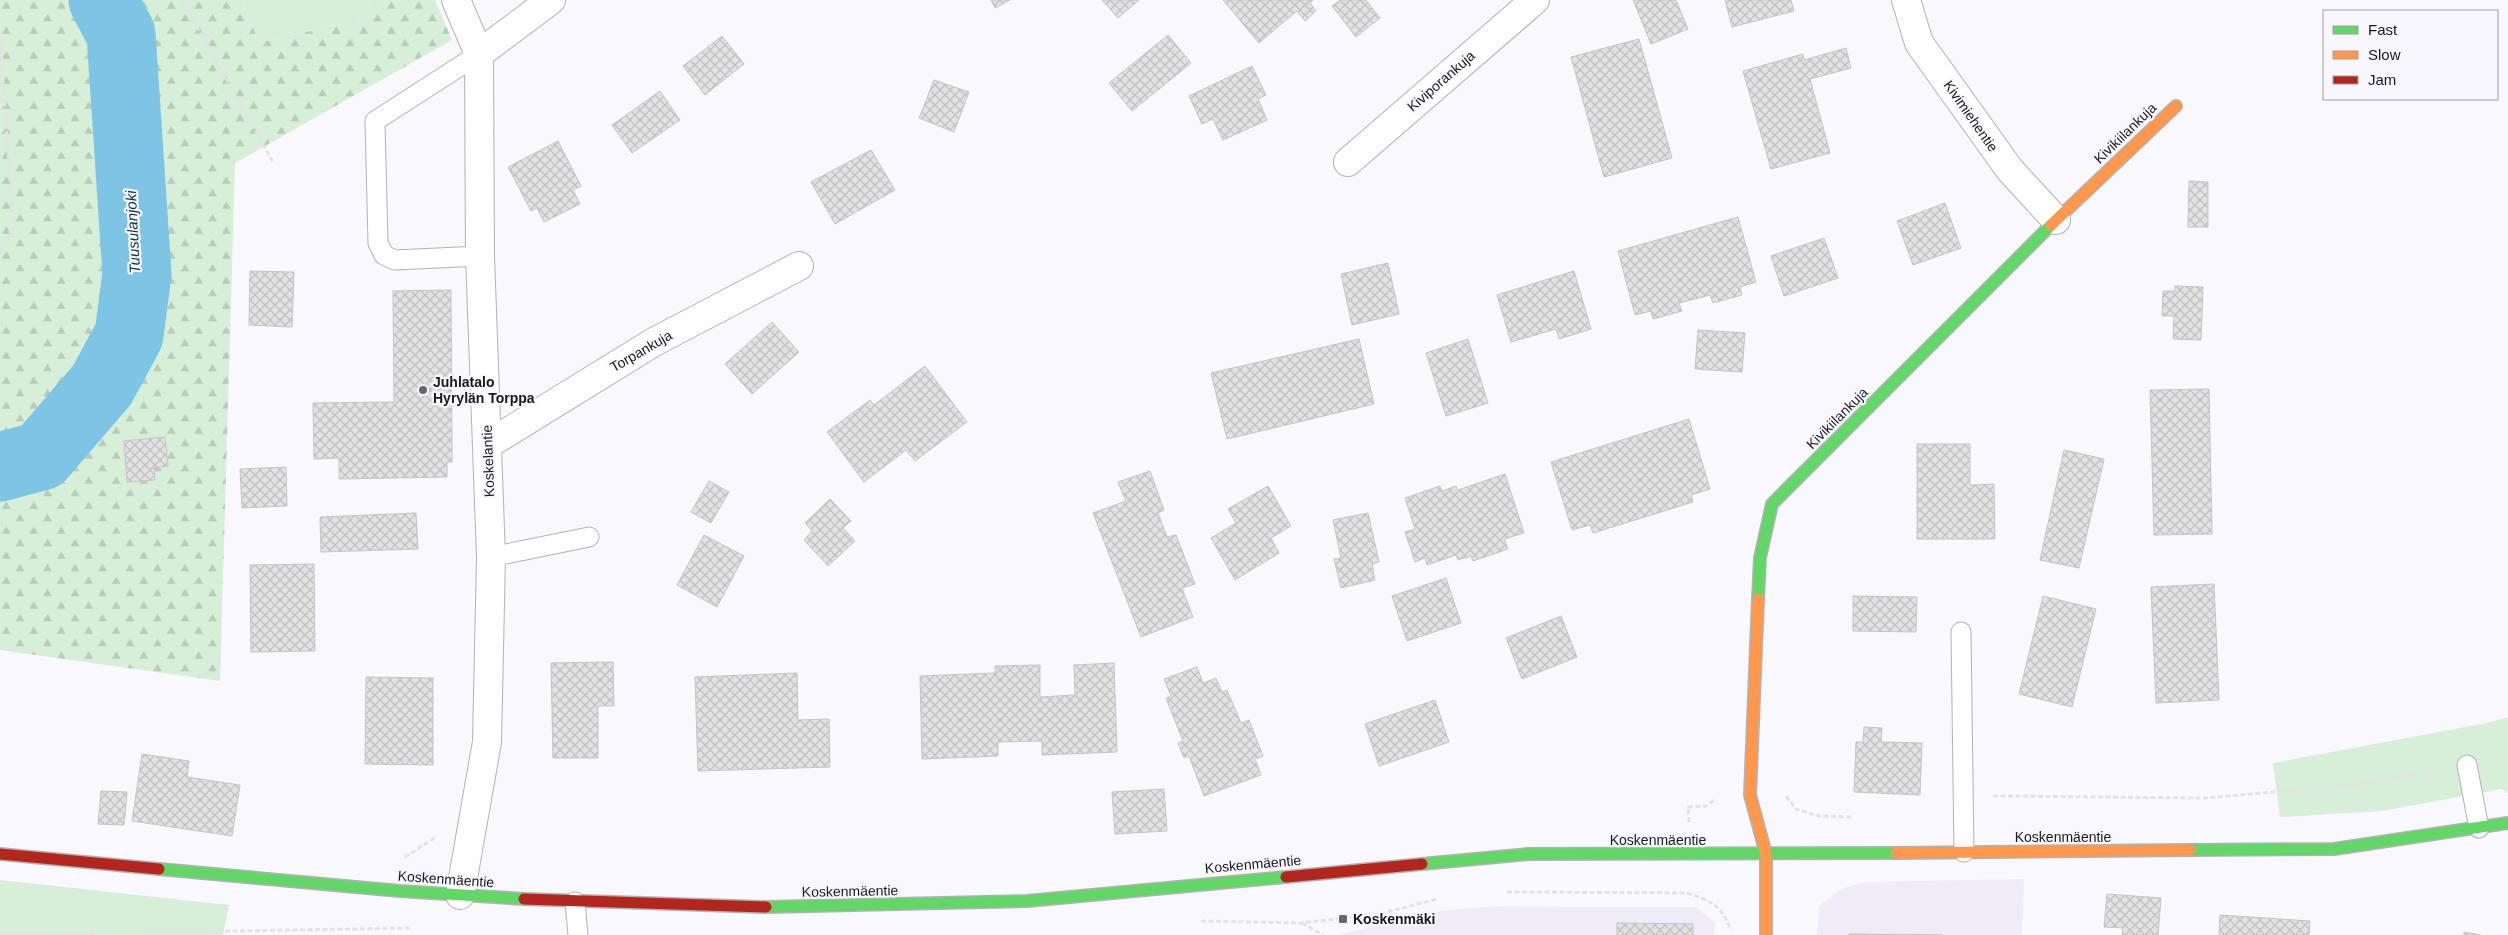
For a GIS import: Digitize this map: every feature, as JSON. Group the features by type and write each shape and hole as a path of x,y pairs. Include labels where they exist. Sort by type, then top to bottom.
{"street":[{"name":"Koskelantie","path":"456,0 479,54 480,256 491,557 487,742 460,895"},
{"path":"479,54 551,0"},
{"name":"Kiviporankuja","path":"1348,162 1535,0"},
{"name":"Kivimiehentie","path":"1906,0 1919,43 2010,170 2056,220"},
{"name":"Kivikiilankuja","path":"1766,935 1766,854 1750,795 1760,558 1772,504 2056,220 2176,106"},
{"name":"Torpankuja","path":"487,445 654,342 799,266"},
{"name":"Koskenmäentie","path":"0,854 460,895 576,902 774,907 1027,901 1528,854 1766,854 2334,848 2508,823"}],"lane":[{"path":"479,54 375,121 378,243 384,255 395,260 480,256"},
{"path":"491,557 589,537"},
{"path":"1961,632 1964,852"},
{"path":"2467,765 2478,828"},
{"path":"576,902 578,935"}],"path":[{"path":"182,0 273,162"},
{"path":"0,34 13,225 0,256"},
{"path":"2351,786 2467,765 2508,755"},
{"path":"1687,893 1711,901 1725,914 1733,935"},
{"path":"1302,924 1323,935"},
{"path":"0,935 248,933 393,928"}],"shaded area":[{"path":"2024,879 2022,935 1817,935 1819,906 1841,889 1866,882"},
{"path":"1495,906 1696,907 1715,923 1714,935 1337,935 1441,911"}],"green space":[{"path":"0,0 243,0 259,43 375,16 368,0 435,0 452,40 235,163 220,681 0,650"},
{"path":"243,0 368,0 375,16 259,43"},
{"path":"2508,717 2508,793 2502,789 2382,811 2280,817 2273,763 2487,723"},
{"path":"0,880 229,905 223,935 0,935"}],"building":[{"path":"991,0 1010,0 995,8"},
{"path":"1102,0 1139,0 1118,18"},
{"path":"1223,0 1313,0 1310,3 1316,11 1305,21 1297,11 1259,43"},
{"path":"1340,0 1366,0 1380,18 1356,37 1332,6"},
{"path":"1633,0 1676,0 1688,29 1651,44"},
{"path":"1725,0 1791,0 1794,11 1732,27"},
{"path":"1168,35 1191,63 1132,111 1109,83"},
{"path":"722,36 744,64 705,95 683,66"},
{"path":"1639,39 1672,158 1604,177 1571,57"},
{"path":"1846,48 1851,68 1810,79 1830,153 1771,169 1743,71 1803,54 1804,60"},
{"path":"1252,66 1266,95 1258,99 1267,120 1223,140 1213,119 1202,124 1189,96"},
{"path":"934,80 969,92 954,132 919,118"},
{"path":"660,91 680,120 632,153 612,125"},
{"path":"558,141 581,186 573,190 580,204 544,222 537,208 531,211 508,167"},
{"path":"871,150 895,190 835,224 811,182"},
{"path":"2189,181 2208,182 2208,227 2188,227"},
{"path":"1945,203 1961,248 1913,265 1897,221"},
{"path":"1738,217 1756,282 1740,287 1742,295 1713,303 1710,295 1679,303 1682,311 1653,319 1651,311 1635,315 1618,251"},
{"path":"1824,238 1838,278 1784,296 1771,256"},
{"path":"1388,263 1399,314 1352,325 1341,274"},
{"path":"250,271 294,272 292,327 249,325"},
{"path":"1574,271 1591,329 1559,339 1556,329 1511,342 1497,295"},
{"path":"2175,286 2203,287 2201,340 2173,339 2174,316 2162,316 2163,291 2175,291"},
{"name":"Juhlatalo Hyrylän Torppa","path":"451,290 452,462 447,462 447,477 339,479 339,458 314,459 313,403 394,402 393,291"},
{"path":"772,322 799,352 752,394 725,364"},
{"path":"1698,330 1745,333 1742,372 1695,369"},
{"path":"1359,339 1374,404 1227,439 1211,373"},
{"path":"1468,339 1488,403 1446,416 1426,353"},
{"path":"925,366 967,422 915,461 906,450 864,482 827,432 870,400 874,405"},
{"path":"2209,389 2212,534 2154,535 2150,390"},
{"path":"1689,419 1710,489 1691,495 1693,502 1593,533 1590,525 1572,530 1551,462"},
{"path":"165,437 168,466 154,468 155,480 127,482 124,441"},
{"path":"1917,444 1970,444 1970,485 1994,484 1995,539 1917,539"},
{"path":"2064,450 2104,459 2079,568 2040,560"},
{"path":"286,467 287,506 242,508 240,469"},
{"path":"1150,471 1164,510 1158,513 1167,537 1176,535 1195,584 1182,588 1193,617 1141,637 1093,513 1126,501 1118,482"},
{"path":"1505,474 1524,533 1504,539 1508,549 1473,561 1471,556 1458,560 1456,555 1427,565 1425,558 1415,562 1405,532 1415,529 1405,498 1440,486 1442,491 1456,486 1458,490"},
{"path":"709,481 729,492 711,523 691,512"},
{"path":"1268,486 1291,526 1271,538 1279,553 1235,580 1211,538 1236,523 1228,509"},
{"path":"830,499 851,521 843,528 855,541 828,566 804,540 812,531 805,523"},
{"path":"416,513 418,549 321,552 320,517"},
{"path":"1368,513 1379,562 1372,564 1375,580 1341,588 1334,559 1341,558 1333,520"},
{"path":"704,535 744,556 717,607 677,585"},
{"path":"314,564 315,651 251,652 250,565"},
{"path":"1446,578 1461,623 1407,641 1392,596"},
{"path":"2214,584 2219,700 2156,703 2151,587"},
{"path":"1853,596 1917,597 1916,632 1853,631"},
{"path":"2043,596 2096,609 2072,707 2019,694"},
{"path":"1561,616 1577,657 1522,679 1506,638"},
{"path":"613,662 614,706 598,706 598,758 553,758 551,663"},
{"path":"1114,663 1117,752 1042,755 1042,741 998,742 998,756 922,759 920,676 995,673 995,666 1040,665 1040,697 1075,695 1074,665"},
{"path":"1197,667 1203,683 1216,678 1222,692 1227,690 1241,723 1249,720 1263,756 1255,759 1261,775 1204,796 1189,756 1184,758 1178,743 1183,741 1166,698 1171,696 1164,679"},
{"path":"797,673 798,720 829,719 830,767 698,771 695,677"},
{"path":"366,677 433,678 433,765 365,764"},
{"path":"1435,700 1449,742 1379,766 1365,724"},
{"path":"1864,727 1882,728 1881,742 1922,743 1920,795 1854,792 1856,742 1863,742"},
{"path":"142,754 189,761 187,777 240,785 232,836 132,821"},
{"path":"1164,789 1167,831 1115,834 1112,792"},
{"path":"101,791 127,792 124,825 98,824"},
{"path":"2107,894 2161,898 2158,935 2122,935 2123,928 2104,927"},
{"path":"2220,915 2310,921 2309,935 2219,935"},
{"path":"1617,923 1693,924 1693,935 1617,935"},
{"path":"2464,932 2481,935 2464,935"},
{"path":"1849,934 1942,935 1849,935"}],"waterway":[{"name":"Tuusulanjoki","path":"0,467 41,456 102,385 129,335 137,274 121,34 103,0"}],"traffic: fast":[{"path":"1758,599 1760,558 1772,504 2051,225"},
{"path":"2190,850 2334,849 2508,823"},
{"path":"1422,864 1528,854 1896,853"},
{"path":"159,869 400,891 524,899"},
{"path":"766,907 1027,901 1286,877"}],"traffic: slow":[{"path":"2051,225 2176,106"},
{"path":"1758,599 1750,795 1766,854 1766,935"},
{"path":"1896,853 2190,850"}],"traffic: jam":[{"path":"0,854 159,869"},
{"path":"1286,877 1422,864"},
{"path":"524,899 766,907"}],"place":[{"name":"Juhlatalo Hyrylän Torppa","path":"423,390"},
{"name":"Koskenmäki","path":"1343,919"}]}
